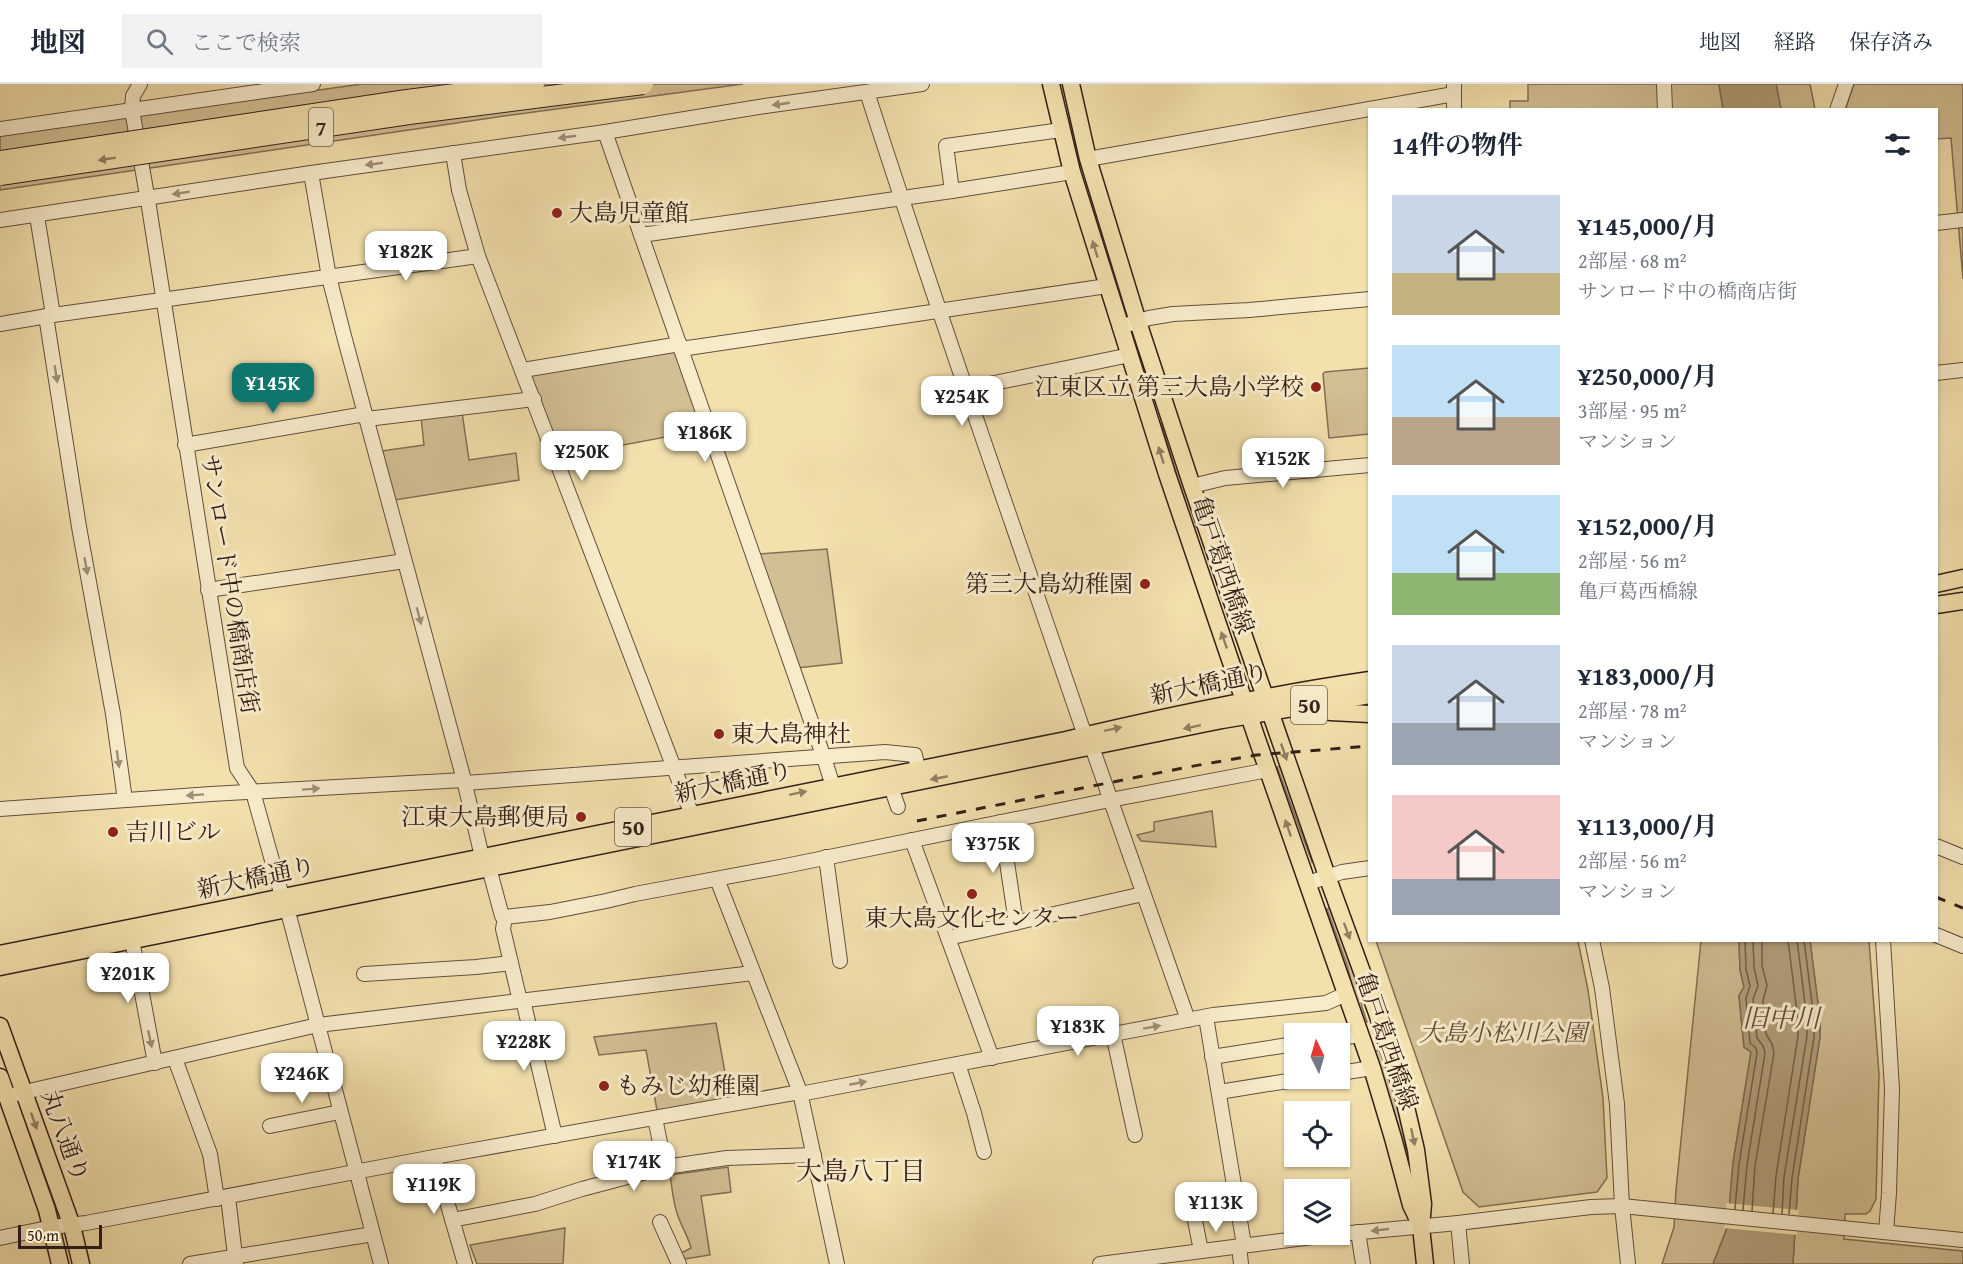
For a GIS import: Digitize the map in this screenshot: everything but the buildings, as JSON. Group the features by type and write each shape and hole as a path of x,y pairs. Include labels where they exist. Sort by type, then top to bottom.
{"highway":[{"name":"7","path":"0,161 407,100 534,84"},
{"name":"7","path":"0,176 398,116 643,84"}],"main road":[{"name":"亀戸葛西橋線","path":"1052,84 1072,172 1171,485 1372,1068 1411,1205 1421,1227"},
{"name":"亀戸葛西橋線","path":"1071,84 1088,159 1138,322 1267,704 1377,1013 1407,1107 1416,1150 1423,1204 1421,1227 1425,1264"},
{"path":"1938,584 1963,578"},
{"path":"1938,591 1963,587"},
{"path":"1938,604 1963,601"},
{"path":"1938,610 1963,609"},
{"path":"1308,689 1355,671 1368,669"},
{"name":"新大橋通り","path":"0,954 891,787 1089,741 1267,704 1308,689 1368,680"},
{"name":"新大橋通り","path":"1267,704 1300,706 1368,695"},
{"path":"1300,706 1330,712 1368,714"},
{"name":"新大橋通り","path":"485,863 692,815 833,786 918,769 1089,741"},
{"name":"新大橋通り","path":"0,967 132,940 284,902"},
{"path":"1377,1013 1376,1023 1371,1029 1364,1031 1361,1038 1367,1044 1379,1041 1389,1050"},
{"name":"丸八通り","path":"0,1026 72,1226 81,1264"},
{"name":"丸八通り","path":"0,1077 4,1097 41,1191 60,1264"}],"street":[{"path":"132,110 133,96 140,84"},
{"path":"0,129 313,84"},
{"path":"0,220 922,84"},
{"path":"1664,84 1665,108"},
{"path":"1839,108 1845,84"},
{"path":"1088,159 1454,89 1454,108"},
{"path":"867,92 965,389 1188,1020"},
{"name":"サンロード中の橋商店街","path":"132,110 237,768 253,792 318,1024 381,1264"},
{"path":"952,191 946,146 1061,130"},
{"path":"605,132 833,786"},
{"path":"453,153 459,190 478,256 692,815"},
{"path":"641,235 1072,172"},
{"path":"311,173 329,277 401,561 465,781 485,863 502,916 584,906 1268,770"},
{"path":"37,216 80,527 125,800"},
{"path":"1938,223 1963,220"},
{"path":"0,324 478,256"},
{"path":"523,370 1107,286"},
{"path":"1120,327 1173,314 1368,299"},
{"path":"965,389 1130,355"},
{"path":"1938,373 1963,370"},
{"path":"185,445 366,417 534,399"},
{"path":"1192,486 1225,478 1368,465"},
{"path":"208,590 401,561"},
{"path":"0,809 675,768 885,752 915,755 918,769"},
{"path":"891,787 898,807"},
{"path":"1001,822 1016,922"},
{"path":"912,840 992,1058"},
{"path":"1938,847 1963,857"},
{"path":"826,857 840,961"},
{"path":"1308,883 1354,869 1368,868"},
{"path":"717,879 800,1093 837,1264"},
{"path":"948,938 1143,894"},
{"path":"508,917 503,929 555,1136"},
{"path":"1938,936 1963,946"},
{"path":"132,940 155,1062"},
{"path":"1592,942 1602,988 1617,1104 1622,1206 1628,1264"},
{"path":"1883,942 1892,1089 1886,1232"},
{"path":"364,974 511,963"},
{"path":"4,1097 318,1024 753,973"},
{"path":"0,1238 434,1157 992,1058 1188,1020 1326,1003 1346,994"},
{"path":"1206,1017 1242,1245 1241,1264"},
{"path":"1113,1034 1135,1136"},
{"path":"1350,1038 1361,1038"},
{"path":"1212,1057 1284,1046"},
{"path":"175,1059 201,1124 222,1198 236,1260"},
{"path":"958,1064 975,1113 984,1152"},
{"path":"1350,1071 1372,1068"},
{"path":"1219,1092 1284,1082"},
{"path":"270,1126 340,1112"},
{"path":"655,1118 665,1167"},
{"path":"452,1220 536,1204 665,1167 728,1158 814,1155"},
{"path":"434,1157 465,1264"},
{"path":"1190,1190 1201,1251"},
{"path":"1350,1233 1591,1207 1622,1206 1963,1240"},
{"path":"660,1222 679,1264"},
{"path":"1458,1223 1462,1264"},
{"path":"1358,1232 1363,1264"},
{"path":"190,1264 236,1260 373,1234"},
{"path":"1100,1264 1142,1261 1284,1240"}],"green space":[{"path":"362,84 743,84 504,116 0,190 0,134"},
{"path":"1528,84 1719,84 1723,108 1510,108 1510,101 1528,101"},
{"path":"1776,84 1810,84 1815,108 1781,108"},
{"path":"1854,84 1963,84 1963,279 1951,138 1938,139 1938,108 1846,108"},
{"path":"680,351 708,429 560,457 528,376 530,372"},
{"path":"1368,368 1368,434 1329,438 1323,374"},
{"path":"462,412 469,460 516,453 519,480 395,500 381,451 424,445 421,417"},
{"path":"1164,422 1191,501 1197,526 1193,528 1161,423"},
{"path":"827,549 842,663 797,668 758,554"},
{"path":"1282,766 1315,860 1312,862 1277,767"},
{"path":"1212,811 1216,847 1141,841 1137,835 1154,831 1154,822"},
{"path":"1333,907 1355,971 1367,1022 1362,1023 1347,965 1327,909"},
{"name":"大島小松川公園","path":"1376,942 1578,942 1588,990 1603,1098 1607,1178 1597,1192 1479,1207 1463,1192"},
{"path":"1701,942 1739,942 1740,970 1744,987 1739,996 1744,1047 1751,1052 1733,1163 1729,1223 1713,1264 1662,1264 1674,1227"},
{"path":"1810,942 1869,942 1879,1074 1876,1199 1866,1214 1845,1214 1844,1239 1963,1251 1963,1264 1793,1264 1798,1179 1820,1037 1820,1019"},
{"path":"716,1023 730,1100 657,1110 646,1050 599,1055 594,1037"},
{"path":"1383,1049 1399,1096 1406,1149 1403,1149 1372,1052"},
{"path":"728,1167 731,1192 701,1196 710,1255 685,1259 681,1253 691,1248 676,1208 670,1175"},
{"path":"565,1228 563,1264 477,1264 470,1245"}],"water":[{"path":"1719,84 1776,84 1781,108 1723,108"},
{"name":"旧中川","path":"1739,942 1810,942 1820,1019 1820,1037 1798,1179 1793,1264 1713,1264 1729,1223 1733,1163 1751,1052 1744,1047 1739,996 1744,987 1740,970"}],"pier":[{"path":"1726,1203 1799,1210 1797,1235 1724,1228"}],"railway":[{"path":"917,821 1256,755 1368,746"},
{"path":"1938,898 1963,908"}],"place":[{"name":"大島児童館","path":"557,213"},
{"name":"江東区立 第三大島小学校","path":"1316,387"},
{"name":"第三大島幼稚園","path":"1145,584"},
{"name":"東大島神社","path":"719,734"},
{"name":"江東大島郵便局","path":"581,817"},
{"name":"吉川ビル","path":"113,832"},
{"name":"東大島文化センター","path":"972,894"},
{"name":"もみじ幼稚園","path":"604,1086"}],"district":[{"name":"大島八丁目","path":"861,1171"}]}
